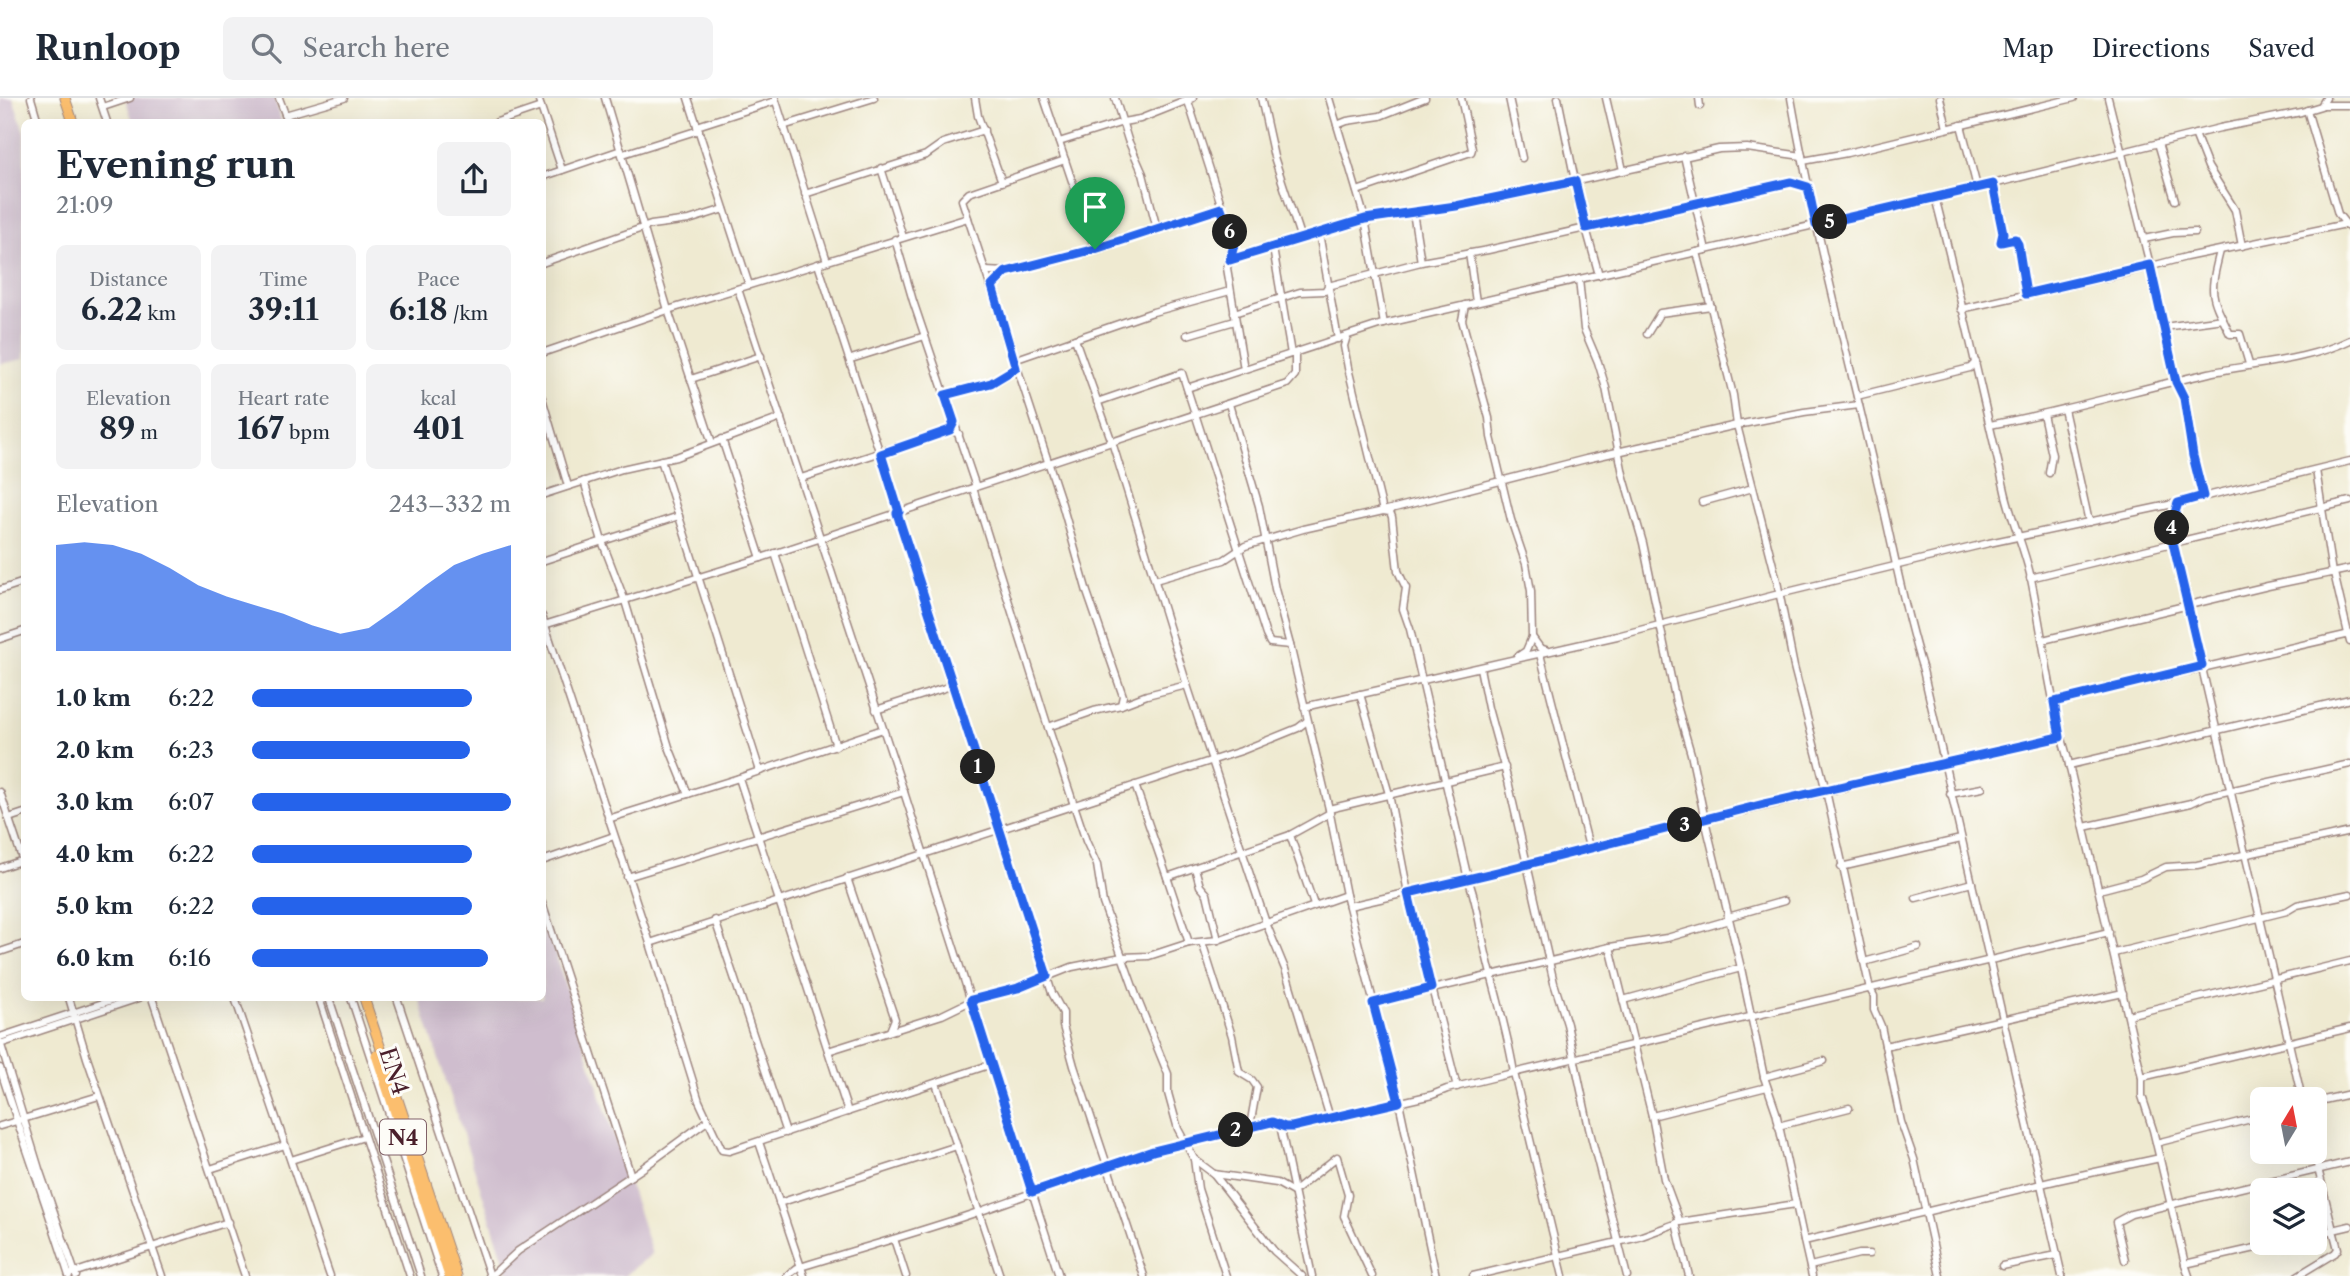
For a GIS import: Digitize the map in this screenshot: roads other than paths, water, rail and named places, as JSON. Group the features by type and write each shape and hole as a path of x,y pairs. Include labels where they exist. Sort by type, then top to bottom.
{"highway":[{"path":"60,98 67,119"},
{"path":"65,98 72,119"},
{"name":"N4","path":"359,1001 449,1276"},
{"name":"N4","path":"365,1001 457,1276"}],"street":[{"path":"31,98 37,119"},
{"path":"99,98 106,119"},
{"path":"103,107 130,98"},
{"path":"279,98 286,119 344,98"},
{"path":"538,98 545,119"},
{"path":"605,98 668,310 712,443"},
{"path":"688,98 749,285"},
{"path":"844,98 847,106"},
{"path":"783,126 874,98"},
{"path":"975,98 1002,182"},
{"path":"1044,98 1095,249"},
{"path":"1115,98 1143,174 1157,229"},
{"path":"1261,98 1274,157 1301,239"},
{"path":"1329,98 1362,206 1384,324"},
{"path":"1337,125 1347,121 1380,117 1425,98"},
{"path":"1357,191 1471,152 1461,98"},
{"path":"1509,98 1522,158"},
{"path":"1558,98 1575,181 1599,275"},
{"path":"1606,98 1623,170"},
{"path":"1699,98 1700,106"},
{"path":"1792,98 1816,225 1896,567 1923,670 2062,1276"},
{"path":"1940,98 1947,128"},
{"path":"1230,260 1378,216 1502,198 1684,156 1733,147 1802,158 1847,153 2074,98"},
{"path":"2108,98 2144,239 2176,382 2184,398 2193,456 2203,496"},
{"path":"2321,106 2326,98"},
{"path":"546,176 698,128 775,99 827,261"},
{"path":"1059,142 1140,119 1189,99 1234,245 1227,268 1244,369"},
{"path":"1187,388 1384,324 1993,184 2195,134 2321,106 2339,103 2350,105"},
{"path":"506,119 541,107"},
{"path":"1961,309 2150,265 2348,226 2338,214 2307,110"},
{"path":"546,122 562,170"},
{"path":"1961,125 1977,187"},
{"path":"805,194 926,155 943,143 984,130"},
{"path":"2195,134 2208,167 2235,210 2242,246"},
{"path":"2158,143 2175,200"},
{"path":"1684,156 1706,250"},
{"path":"1065,160 965,195 962,203 992,286 1013,360 1049,463 1087,592 1123,696 1130,702"},
{"path":"881,169 925,336 959,434 1048,727 1086,841 1097,865 1101,897 1168,1074 1171,1109 1194,1159 1214,1174 1274,1251 1302,1276"},
{"path":"1234,313 1300,292 1325,291 1328,286 1421,261 1469,253 1791,182 1805,170"},
{"path":"1791,182 1808,187"},
{"path":"1993,184 2003,233 2001,242 2015,239 2018,244 2026,294"},
{"path":"1935,197 1961,309 1979,371 2004,491 2031,578 2060,737 2070,765 2114,953 2142,1077 2142,1096 2189,1276"},
{"path":"1362,206 1378,216"},
{"path":"986,271 1006,272 1095,249 1221,208"},
{"path":"546,262 655,224 690,220 724,209"},
{"path":"1413,212 1421,261"},
{"path":"546,352 668,310 968,218"},
{"path":"2144,239 2195,232"},
{"path":"1319,233 1337,338 1344,346 1383,511"},
{"path":"546,625 975,488 1290,382 1295,375 1293,353 1273,248"},
{"path":"2220,251 2211,286 2214,302 2231,335 2239,334 2249,365"},
{"path":"1698,252 1794,667 1826,791 1841,867 1870,989 1874,996 1874,1010 1881,1026 1901,1122 1914,1159 1940,1276"},
{"path":"1469,253 1476,302"},
{"path":"818,264 896,498 951,686 1055,1001 1063,1013 1063,1026 1074,1066 1144,1276"},
{"path":"992,286 1006,272"},
{"path":"1579,279 1584,330 1602,375 1643,543 1659,625 1741,968 1764,1077 1776,1112 1812,1276"},
{"path":"738,289 904,792 1059,1276"},
{"path":"1013,360 1153,313 1230,291"},
{"path":"1465,305 1462,320 1530,584 1532,637 1526,650 1514,660"},
{"path":"1647,334 1660,313 1711,306"},
{"path":"1452,308 1462,320"},
{"path":"2164,327 2223,319"},
{"path":"1187,335 1236,321"},
{"path":"851,359 925,336"},
{"path":"1344,346 1347,336"},
{"path":"1074,340 1112,442 1187,685 1266,922 1285,969 1330,1118"},
{"path":"1990,425 2309,353 2350,340"},
{"path":"691,379 761,356"},
{"path":"1857,396 1970,368 1976,362"},
{"path":"945,395 991,383 1016,368"},
{"path":"1970,368 1979,371"},
{"path":"1097,402 1181,373 1267,640 1274,644 1290,645"},
{"path":"1233,412 1239,401"},
{"path":"1229,404 1259,506 1310,736 1330,811 1346,895 1399,1102 1436,1276"},
{"path":"1155,580 1224,560 1238,549 1303,528 1737,425 1859,405"},
{"path":"2064,409 2089,523"},
{"path":"546,412 568,486"},
{"path":"2043,414 2052,455 2049,473"},
{"path":"546,494 631,466 662,460 781,418"},
{"path":"950,430 954,422"},
{"path":"801,478 950,430 959,434"},
{"path":"722,439 761,558"},
{"path":"662,460 760,771"},
{"path":"1304,708 2350,461"},
{"path":"2054,702 2202,666 2350,637 2333,573 2320,508 2316,470"},
{"path":"584,481 602,541 625,601 669,747 688,794"},
{"path":"1702,502 1753,488"},
{"path":"896,498 914,507"},
{"path":"2031,578 2350,501"},
{"path":"2178,503 2172,522 2173,543 2299,1087"},
{"path":"1383,511 1390,512 1392,517 1396,563 1406,588 1404,614 1410,629 1468,879 1477,904 1491,975 1563,1276"},
{"path":"546,560 679,516"},
{"path":"775,553 836,746"},
{"path":"1224,560 1242,562"},
{"path":"2043,640 2350,569"},
{"path":"0,590 21,583"},
{"path":"0,639 21,632"},
{"path":"546,632 707,1121 722,1150 729,1151 759,1142 992,1064"},
{"path":"1532,637 1540,648 1549,651"},
{"path":"1540,654 1589,847"},
{"path":"1480,668 1525,864 1627,1276"},
{"path":"1048,727 1142,696 1187,685"},
{"path":"876,710 951,686"},
{"path":"1360,694 1389,794 1408,893 1457,1087"},
{"path":"1121,705 1123,696"},
{"path":"2070,765 2350,699"},
{"path":"650,943 1241,751 1298,728 1307,721"},
{"path":"1298,728 1310,736"},
{"path":"608,819 883,729"},
{"path":"1349,906 2060,737"},
{"path":"2084,827 2350,764"},
{"path":"1167,877 1290,835 1330,811 1444,780 1504,767"},
{"path":"739,778 848,1112"},
{"path":"1135,785 1149,819 1189,943"},
{"path":"1950,794 1982,788"},
{"path":"0,792 21,853"},
{"path":"627,877 904,792"},
{"path":"9,818 21,814"},
{"path":"2099,890 2141,879 2166,867 2197,865 2350,832"},
{"path":"1290,835 1314,905"},
{"path":"546,860 614,836"},
{"path":"1841,867 1961,839"},
{"path":"0,868 21,863"},
{"path":"1195,868 1200,886 1207,894 1218,940"},
{"path":"847,878 895,1019 890,1031"},
{"path":"1916,898 1972,883"},
{"path":"2114,953 2287,911 2297,905 2350,894"},
{"path":"828,1051 952,1012 971,1000 1018,988 1072,967 1122,957 1149,956 1189,943 1218,940 1346,895"},
{"path":"1373,1003 1610,947 1667,938 1784,901"},
{"path":"546,914 631,1175"},
{"path":"715,920 786,1133"},
{"path":"787,1276 801,1266 894,1239 1184,1142 1272,1122 1292,1127 1990,958 2109,932"},
{"path":"1202,942 1232,1036 1239,1072 1252,1080 1257,1087 1250,1126"},
{"path":"0,952 21,945"},
{"path":"1610,947 1689,1276"},
{"path":"1864,962 1918,947"},
{"path":"2128,1015 2350,961"},
{"path":"1623,1000 1741,968"},
{"path":"1885,1046 2123,993"},
{"path":"70,1001 99,1096 162,1276"},
{"path":"20,1120 0,1042 110,1001"},
{"path":"73,1016 128,1001"},
{"path":"153,1001 245,1276"},
{"path":"236,1001 330,1276"},
{"path":"320,1001 410,1276"},
{"path":"330,1001 421,1276"},
{"name":"EN4","path":"352,1001 442,1276"},
{"path":"398,1001 490,1276 518,1251 707,1121"},
{"path":"895,1019 908,1026"},
{"path":"2142,1077 2350,1028"},
{"path":"1764,1077 1824,1061"},
{"path":"1561,1062 1577,1075"},
{"path":"0,1068 20,1120 70,1275 228,1222"},
{"path":"936,1083 1000,1276"},
{"path":"1652,1116 1767,1087"},
{"path":"2328,1099 2350,1094"},
{"path":"0,1126 99,1096"},
{"path":"1778,1126 1849,1108"},
{"path":"2156,1143 2250,1119"},
{"path":"1280,1125 1312,1276"},
{"path":"291,1160 364,1137"},
{"path":"759,1142 804,1276"},
{"path":"210,1169 285,1145"},
{"path":"779,1203 957,1146"},
{"path":"1294,1192 1338,1157 1348,1195 1344,1216 1372,1276"},
{"path":"1804,1241 2160,1158"},
{"path":"1194,1159 1195,1180 1226,1276"},
{"path":"2125,1260 2116,1222 2131,1214 2350,1162"},
{"path":"2297,1276 2338,1250 2318,1164"},
{"path":"1214,1174 1277,1183 1294,1192"},
{"path":"1473,1276 1639,1237 1676,1225 1796,1204"},
{"path":"2327,1232 2350,1226"},
{"path":"894,1239 906,1276"},
{"path":"2186,1264 2250,1249"},
{"path":"1810,1266 1869,1254"},
{"path":"2002,1266 2057,1255"}]}
